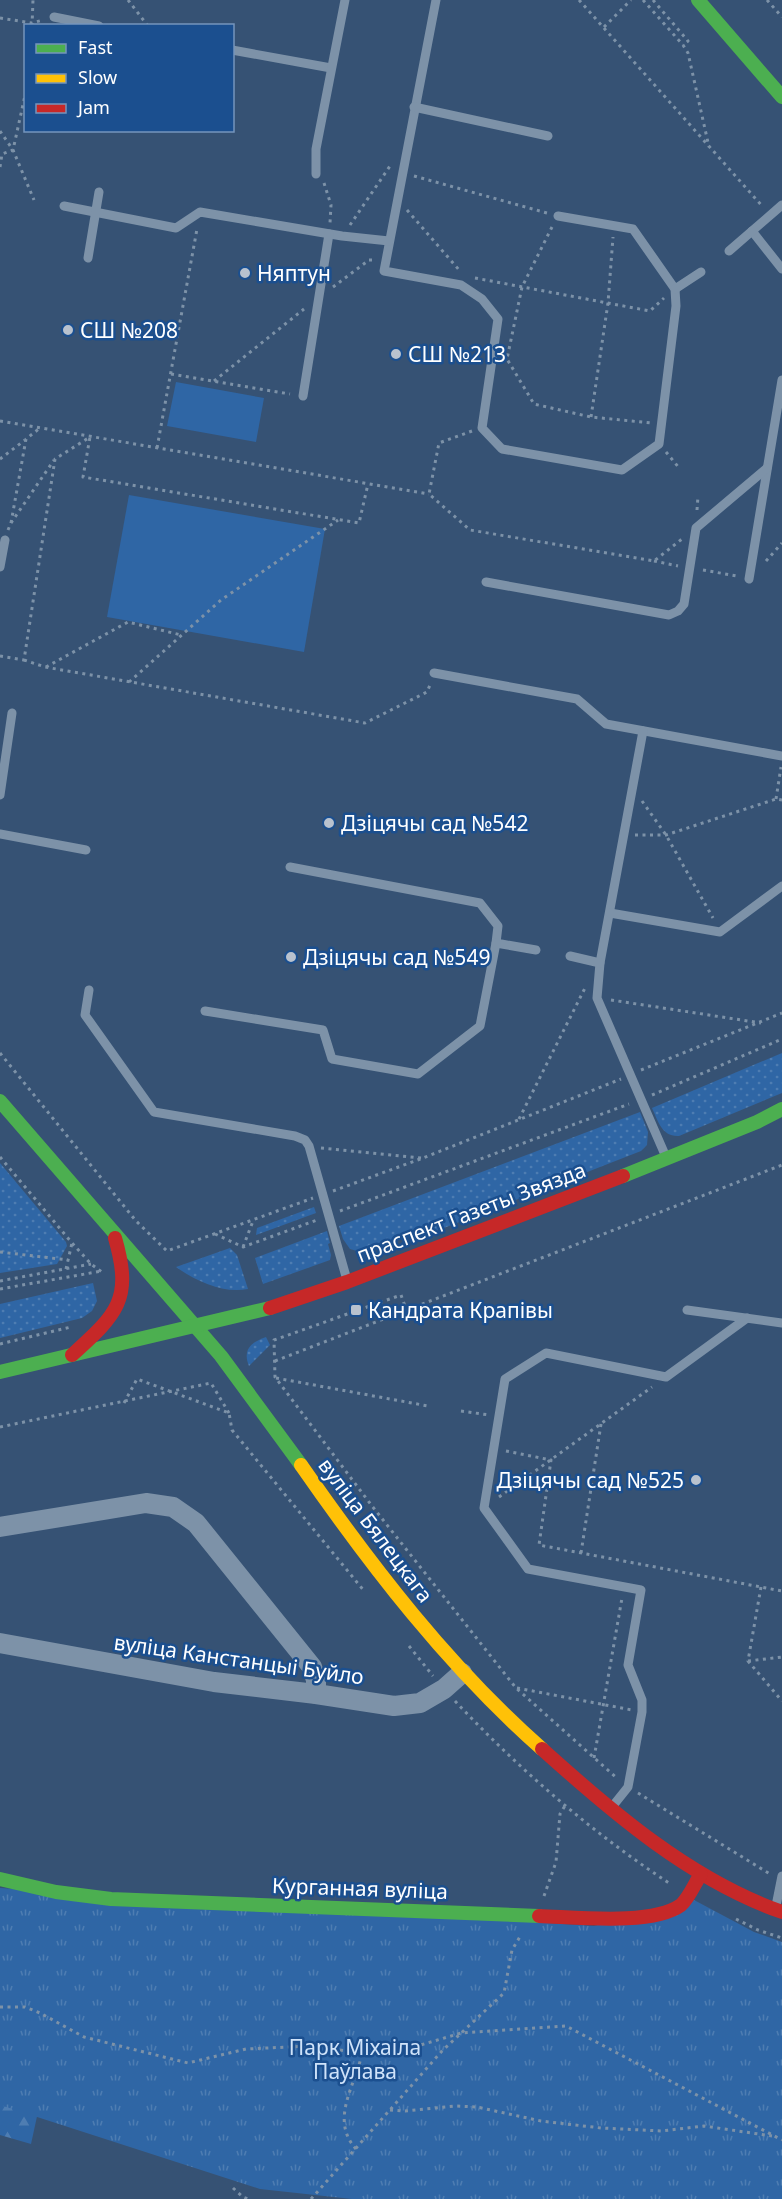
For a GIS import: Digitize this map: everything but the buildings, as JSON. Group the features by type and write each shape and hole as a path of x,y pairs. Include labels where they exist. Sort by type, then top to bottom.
{"street":[{"path":"698,0 782,97"},
{"name":"вуліца Бялецкага","path":"0,1101 235,1375 387,1583 462,1673 528,1739 611,1809 701,1874 779,1911"},
{"name":"праспект Газеты Звязда","path":"0,1372 264,1310 348,1281 667,1159 782,1112"},
{"path":"71,1356 106,1323 120,1304 125,1286 124,1266 114,1235"},
{"path":"0,1527 146,1503 173,1507 196,1523 312,1666 316,1680 315,1694"},
{"name":"вуліца Канстанцыі Буйло","path":"0,1643 214,1682 394,1706 420,1703 444,1689 462,1673"},
{"name":"Курганная вуліца","path":"0,1879 56,1892 111,1899 532,1916 641,1918 656,1915 682,1904 701,1874"}],"lane":[{"path":"319,176 316,149 345,0"},
{"path":"436,0 384,272 461,285 482,299 498,318 482,428 502,449 622,470 659,444 676,306 675,289 633,229 558,216"},
{"path":"54,17 89,24"},
{"path":"234,50 331,68"},
{"path":"414,107 548,136"},
{"path":"88,258 99,192"},
{"path":"64,206 176,228 200,212 342,236 389,241"},
{"path":"729,251 782,206"},
{"path":"752,231 782,269"},
{"path":"303,396 329,234"},
{"path":"675,289 701,272"},
{"path":"749,579 782,380"},
{"path":"486,582 669,615 678,611 684,604 696,528 767,468"},
{"path":"0,567 4,540"},
{"path":"434,674 577,699 606,724 782,757"},
{"path":"0,795 12,713"},
{"path":"643,730 600,963 597,998 667,1159"},
{"path":"0,834 86,850"},
{"path":"205,1011 323,1030 332,1059 418,1074 480,1026 498,926 480,903 290,867"},
{"path":"610,913 720,932 782,886"},
{"path":"496,944 536,950"},
{"path":"570,956 600,963"},
{"path":"88,990 84,1015 154,1112 295,1136 305,1140 309,1146 348,1281"},
{"path":"687,1310 782,1323"},
{"path":"611,1809 628,1787 642,1712 642,1700 628,1665 641,1590 528,1569 484,1508 505,1379 546,1353 666,1377 747,1318"},
{"path":"779,1911 782,1878"}],"path":[{"path":"32,24 33,0"},
{"path":"128,0 146,24"},
{"path":"579,0 771,215"},
{"path":"604,27 631,0"},
{"path":"643,0 688,53 709,148"},
{"path":"767,0 782,18"},
{"path":"656,1 688,41 683,45"},
{"path":"0,18 32,24 54,17"},
{"path":"13,150 24,100"},
{"path":"0,131 13,150 34,200"},
{"path":"342,236 409,138"},
{"path":"0,167 2,154 13,150"},
{"path":"403,173 558,216 522,287 507,359 534,404 591,417 662,424"},
{"path":"319,176 331,205 329,234"},
{"path":"398,200 464,276 453,274"},
{"path":"157,448 200,212"},
{"path":"591,417 608,303 614,226"},
{"path":"214,381 317,298 369,260 385,262"},
{"path":"475,278 650,311 675,289"},
{"path":"171,374 303,396"},
{"path":"0,421 429,494 470,530 749,579 782,543"},
{"path":"0,459 40,428"},
{"path":"429,494 439,443 482,428"},
{"path":"10,523 55,459 90,436"},
{"path":"90,436 83,477 359,524 368,484"},
{"path":"4,540 10,523 26,439"},
{"path":"659,444 680,469"},
{"path":"24,660 55,459"},
{"path":"129,682 221,600 339,520"},
{"path":"654,561 696,528"},
{"path":"45,667 128,622 181,635"},
{"path":"0,656 24,660 45,667 365,723 427,692 434,674"},
{"path":"776,799 782,757"},
{"path":"633,787 666,835 720,932"},
{"path":"624,835 666,835 776,799 782,800"},
{"path":"518,1121 600,963"},
{"path":"597,998 761,1023"},
{"path":"0,1053 136,1221 167,1251 423,1158 782,1013"},
{"path":"215,1234 243,1247 642,1099 782,1039"},
{"path":"52,1130 58,1126"},
{"path":"309,1146 423,1158"},
{"path":"0,1157 91,1264 0,1281"},
{"path":"275,1361 407,1312 782,1165"},
{"path":"243,1247 254,1219"},
{"path":"66,1269 72,1243"},
{"path":"0,1252 69,1260"},
{"path":"0,1290 102,1271"},
{"path":"407,1312 400,1295 274,1340 275,1377 372,1506 516,1688 628,1787 782,1878"},
{"path":"0,1344 75,1326"},
{"path":"275,1377 428,1406"},
{"path":"484,1508 666,1377"},
{"path":"124,1402 137,1379 230,1413"},
{"path":"0,1427 211,1383 230,1413 232,1430"},
{"path":"461,1411 498,1417"},
{"path":"581,1553 601,1423"},
{"path":"492,1448 552,1460"},
{"path":"552,1460 538,1545 782,1591"},
{"path":"594,1758 624,1586"},
{"path":"748,1661 761,1587"},
{"path":"748,1661 782,1657"},
{"path":"748,1661 782,1701"},
{"path":"516,1688 642,1712"},
{"path":"311,2199 442,2051 504,1993 512,1950 546,1891 554,1868 560,1814 565,1804"},
{"path":"0,2007 25,2007 84,2037 188,2063 246,2049 310,2046 362,2052 404,2050 461,2033 566,2026 782,2140"},
{"path":"356,2149 348,2140 344,2121 348,2098 362,2052"},
{"path":"390,2110 477,2107 541,2121 601,2128 661,2131 704,2126 777,2137"},
{"path":"233,2188 243,2198 248,2199"}],"green space":[{"path":"176,382 264,398 256,442 167,426"},
{"path":"129,495 325,529 304,652 107,617"},
{"path":"782,1053 782,1093 679,1136 668,1134 659,1123 652,1108"},
{"path":"640,1112 648,1132 647,1145 641,1151 431,1233 383,1242 357,1251 350,1249 343,1239 339,1226"},
{"path":"0,1163 66,1242 67,1246 57,1264 0,1273"},
{"path":"314,1207 316,1213 256,1235 257,1228"},
{"path":"327,1231 330,1260 263,1284 255,1258"},
{"path":"230,1248 237,1255 248,1289 229,1290 210,1285 176,1267"},
{"path":"93,1283 97,1301 92,1311 82,1318 0,1338 0,1304"},
{"path":"266,1337 270,1345 249,1366 247,1355 250,1347 256,1341"},
{"name":"Парк Міхаіла Паўлава","path":"0,1888 594,1926 694,1900 754,1932 782,1942 782,2199 352,2199 260,2189 0,2105"},
{"path":"0,2066 44,2084 31,2144 0,2135"}],"traffic: fast":[{"path":"698,0 782,97"},
{"path":"0,1101 221,1356 301,1465"},
{"path":"623,1176 757,1122 782,1109"},
{"path":"0,1372 270,1308"},
{"path":"0,1879 56,1892 111,1899 539,1916"}],"traffic: slow":[{"path":"301,1465 355,1541 443,1650 542,1749"}],"traffic: jam":[{"path":"270,1308 347,1282 623,1176"},
{"path":"72,1355 100,1328 117,1304 122,1277 115,1238"},
{"path":"542,1749 654,1842 716,1882 782,1912"},
{"path":"539,1916 613,1919 652,1916 668,1912 684,1902 701,1874"}],"place":[{"name":"Няптун","path":"245,273"},
{"name":"СШ №208","path":"68,330"},
{"name":"СШ №213","path":"396,354"},
{"name":"Дзіцячы сад №542","path":"329,823"},
{"name":"Дзіцячы сад №549","path":"291,957"},
{"name":"Кандрата Крапівы","path":"356,1310"},
{"name":"Дзіцячы сад №525","path":"696,1480"}]}
